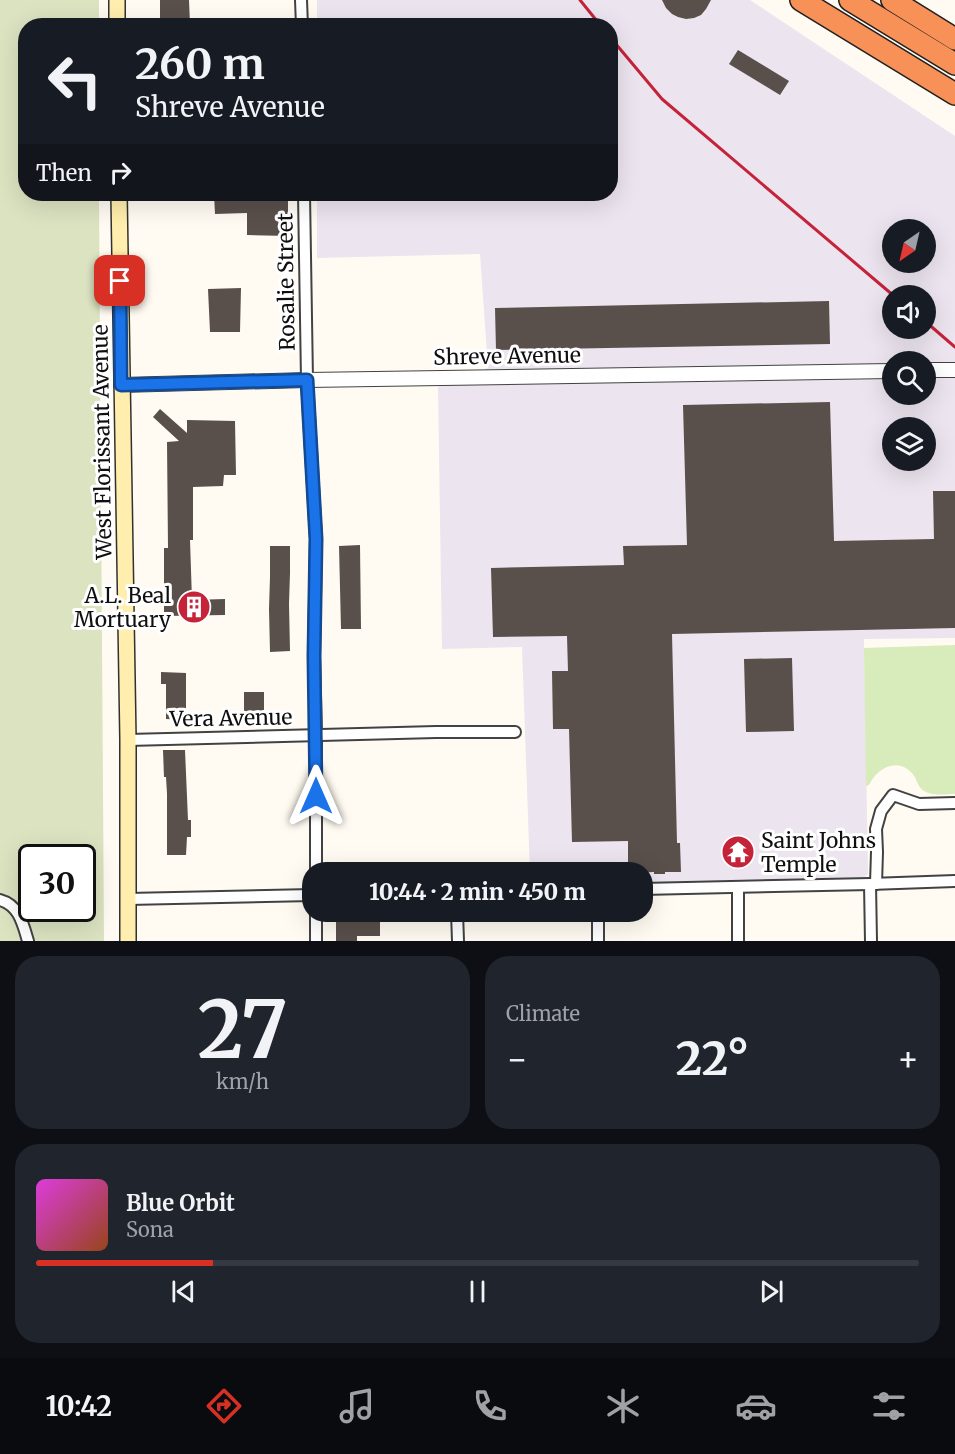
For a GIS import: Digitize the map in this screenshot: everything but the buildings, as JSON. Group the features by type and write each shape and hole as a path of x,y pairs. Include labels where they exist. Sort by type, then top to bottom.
{"highway":[{"path":"801,0 955,94"},
{"path":"849,0 955,64"},
{"path":"892,0 955,39"}],"main road":[{"path":"117,0 117,18"},
{"name":"West Florissant Avenue","path":"119,201 128,740 128,941"}],"street":[{"path":"301,0 302,18"},
{"name":"Rosalie Street","path":"304,201 307,380 316,539 314,656 316,862"},
{"path":"936,370 955,370"},
{"name":"Shreve Avenue","path":"121,385 882,371"},
{"name":"Vera Avenue","path":"128,740 514,732"},
{"path":"871,941 873,884 877,852 876,829 881,811 893,795 919,804 955,803"},
{"path":"653,889 955,881"},
{"path":"738,887 738,941"},
{"path":"128,899 302,896"},
{"path":"0,900 8,902 15,908 28,941"},
{"path":"316,922 316,941"},
{"path":"457,922 458,941"},
{"path":"598,922 598,941"}],"shaded area":[{"path":"317,0 750,0 955,136 955,638 864,639 868,874 864,878 653,883 653,862 530,862 522,647 442,649 438,387 488,368 480,254 317,258 317,201 618,201 618,18 317,18"}],"green space":[{"path":"0,0 99,0 99,18 18,18 18,201 99,201 104,941 0,941"},
{"path":"955,645 955,794 926,792 919,786 912,773 906,768 894,765 882,770 866,786 864,648"}],"railway":[{"path":"580,0 595,18"},
{"path":"618,47 662,99 882,286"},
{"path":"936,331 955,347"}],"place":[{"name":"A.L. Beal Mortuary","path":"194,607"},
{"name":"Saint Johns Temple","path":"738,852"}],"route":[{"path":"120,281 121,385 307,380 316,539 314,656 316,796"}]}
